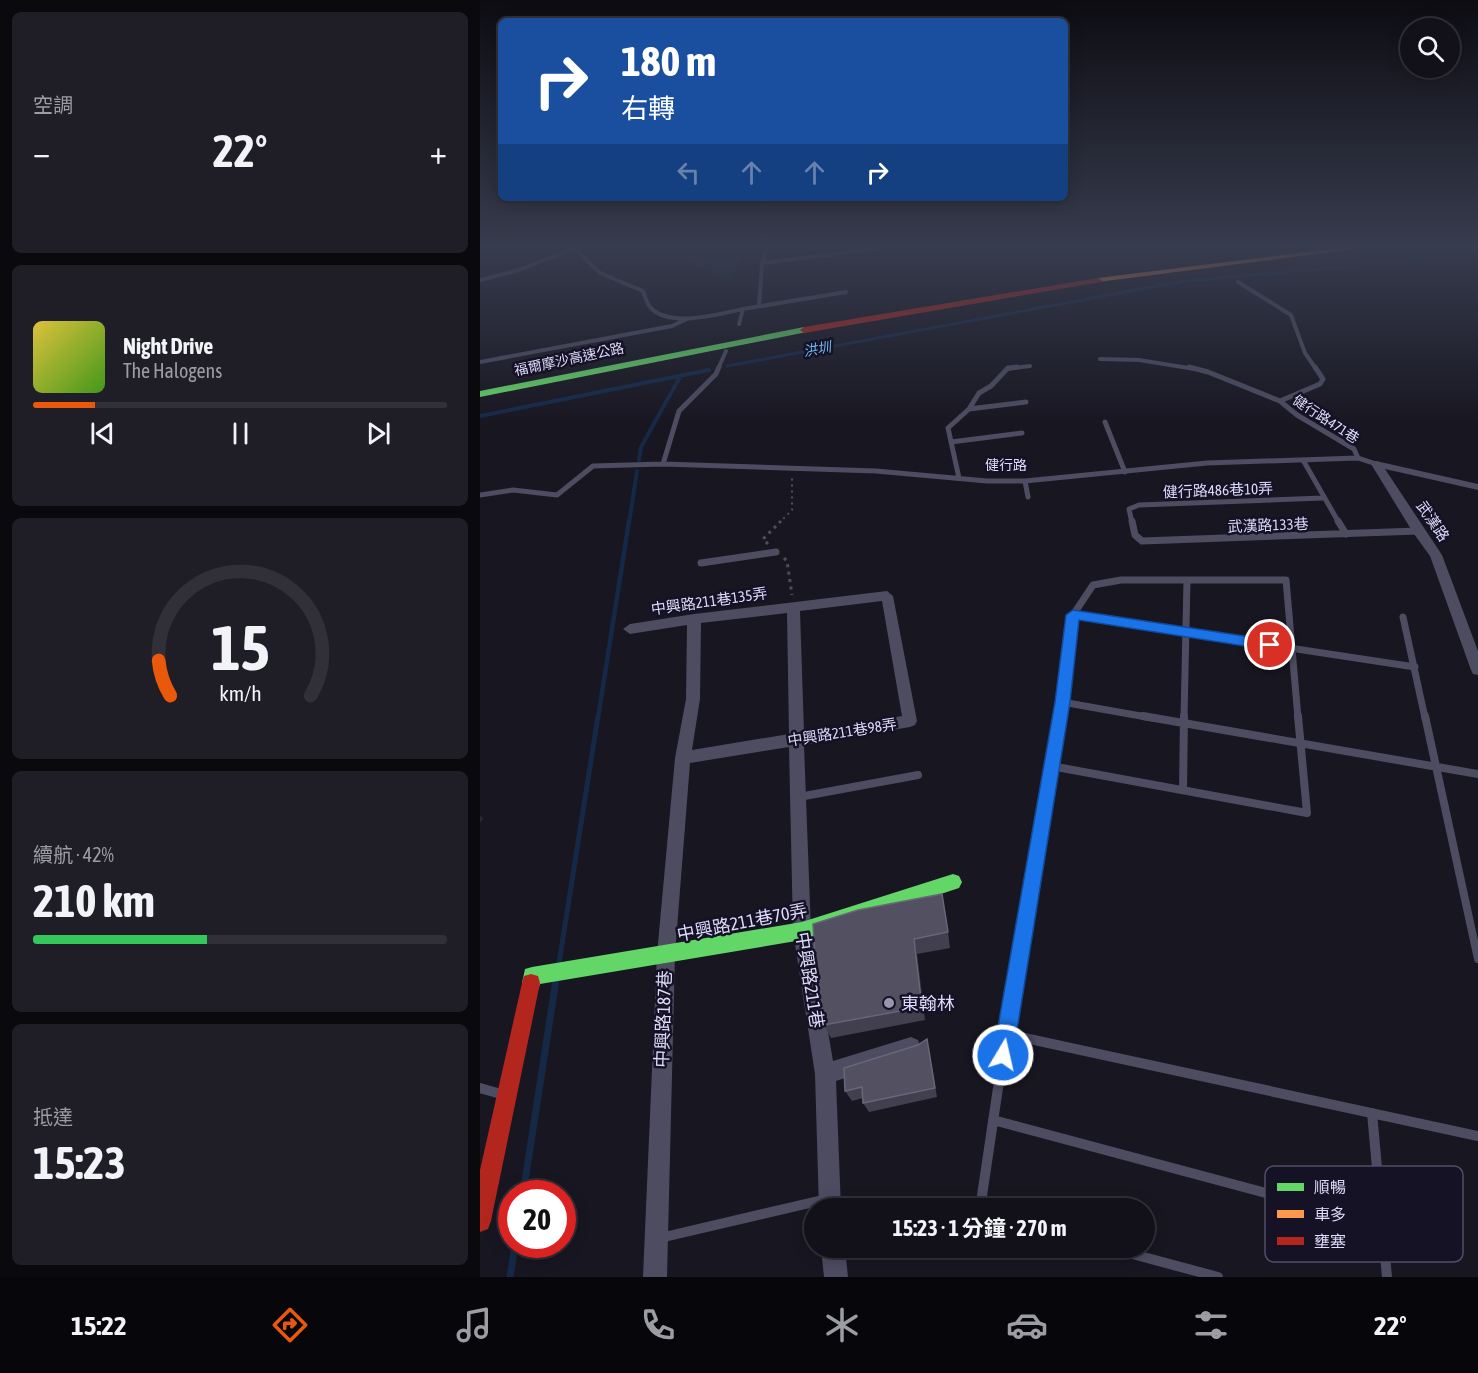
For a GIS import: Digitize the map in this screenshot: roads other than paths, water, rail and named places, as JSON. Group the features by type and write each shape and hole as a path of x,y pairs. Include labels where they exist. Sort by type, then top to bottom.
{"main road":[{"name":"福爾摩沙高速公路","path":"480,382 670,344 887,306"},
{"name":"福爾摩沙高速公路","path":"480,394 660,357 943,306"},
{"name":"中興路211巷70弄","path":"506,1096 532,976 802,931 953,882"},
{"path":"481,1213 506,1096"}],"street":[{"name":"健行路","path":"1376,464 1478,487"},
{"name":"武漢路","path":"1376,464 1418,531 1436,555 1478,670"},
{"name":"中興路211巷135弄","path":"630,629 886,596"},
{"name":"中興路211巷98弄","path":"684,758 910,721 886,596"},
{"name":"中興路211巷","path":"794,607 802,931 825,1074 830,1198"},
{"name":"中興路187巷","path":"655,1277 666,954 684,758 693,699 694,619"},
{"path":"825,1074 920,1044"},
{"path":"834,1258 836,1277"}],"lane":[{"path":"650,306 652,310 664,316 678,319 759,306"},
{"path":"1276,306 1291,315 1305,352 1323,379 1320,384 1280,401"},
{"path":"739,324 742,309"},
{"path":"480,362 672,326 690,317"},
{"path":"663,464 679,411 716,374 726,351"},
{"name":"健行路471巷","path":"1100,359 1139,360 1208,372 1280,401 1297,415 1354,449 1358,458"},
{"path":"959,478 948,428 969,409 979,393 991,387 1008,368 1030,366"},
{"path":"969,409 1026,402"},
{"path":"1105,422 1125,472"},
{"path":"951,442 1022,433"},
{"name":"健行路","path":"480,495 513,490 557,495 593,466 663,464 876,471 987,481 1025,481 1207,463 1358,458 1376,464"},
{"path":"1303,460 1346,534"},
{"path":"1025,481 1028,497"},
{"name":"健行路486巷10弄","path":"1132,522 1129,509 1139,505 1323,498"},
{"name":"武漢路133巷","path":"1132,522 1135,535 1142,541 1418,531"},
{"path":"701,563 776,552"},
{"path":"1183,790 1188,579"},
{"path":"982,1198 1006,1034 1051,766 1062,702 1073,615 1093,585 1121,580 1286,580 1307,813 1051,766"},
{"path":"1073,615 1415,667"},
{"path":"1403,616 1478,959"},
{"path":"1062,702 1478,774"},
{"path":"799,797 918,775"},
{"path":"1006,1034 1478,1136"},
{"path":"480,1088 506,1096"},
{"path":"1372,1113 1377,1166"},
{"path":"993,1120 1265,1193"},
{"path":"655,1239 804,1209"},
{"path":"1147,1258 1218,1277"},
{"path":"1386,1262 1387,1277"}],"waterway":[{"name":"洪圳","path":"727,366 1052,306"},
{"name":"洪圳","path":"681,376 709,370"},
{"name":"洪圳","path":"480,416 681,376"},
{"path":"639,460 641,447 681,376"},
{"path":"629,523 637,471"},
{"path":"598,718 629,521"},
{"path":"559,963 598,716"},
{"path":"525,1180 556,980"},
{"path":"510,1277 513,1258"}],"place":[{"name":"東翰林","path":"889,1003"}]}
